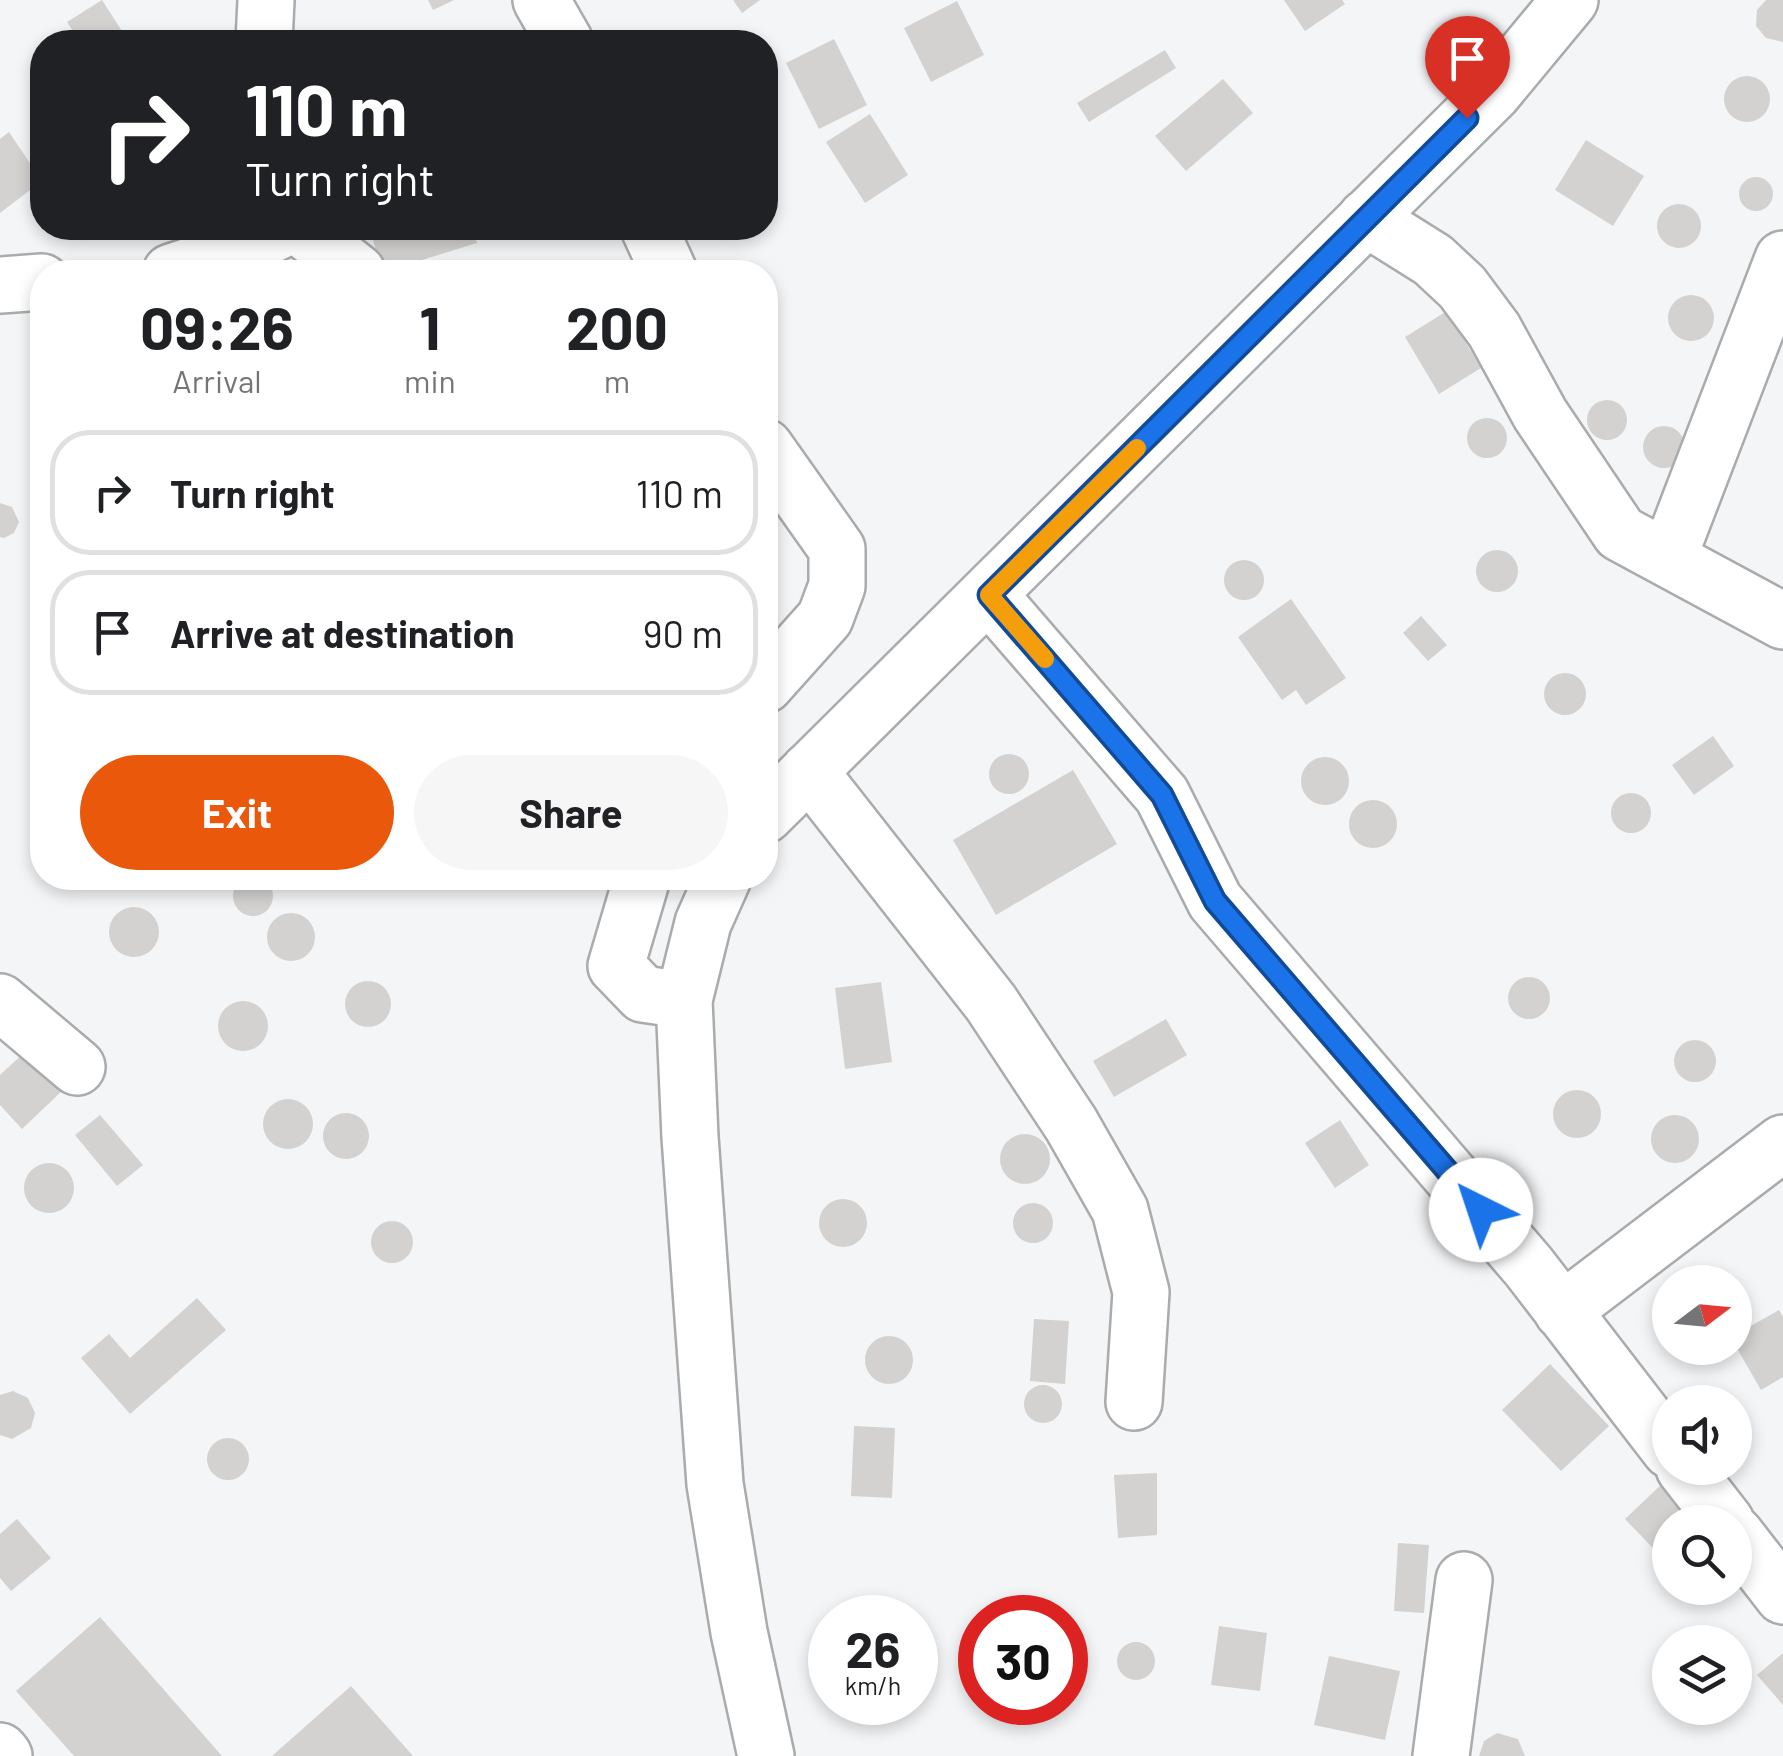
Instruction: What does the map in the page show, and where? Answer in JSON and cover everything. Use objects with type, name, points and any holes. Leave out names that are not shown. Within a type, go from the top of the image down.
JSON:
[{"type":"street","points":[[265,30],[266,0]]},
{"type":"street","points":[[541,0],[558,30]]},
{"type":"street","points":[[778,801],[1493,93],[1570,0]]},
{"type":"street","points":[[1366,218],[1434,260],[1462,288],[1494,330],[1540,414],[1620,533],[1669,556],[1783,621]]},
{"type":"street","points":[[206,260],[259,240]]},
{"type":"street","points":[[316,240],[342,260]]},
{"type":"street","points":[[1669,556],[1783,259]]},
{"type":"street","points":[[0,285],[30,283]]},
{"type":"street","points":[[778,465],[837,549],[838,586],[825,618],[778,670]]},
{"type":"street","points":[[989,595],[1162,795],[1215,901],[1562,1311],[1652,1427]]},
{"type":"street","points":[[809,771],[992,1003],[1072,1124],[1120,1210],[1141,1292],[1134,1402]]},
{"type":"street","points":[[638,890],[616,966],[643,994],[684,1000]]},
{"type":"street","points":[[717,890],[703,923],[684,1000],[715,1484],[739,1632],[766,1756]]},
{"type":"street","points":[[0,1002],[77,1067]]},
{"type":"street","points":[[1562,1311],[1783,1143]]},
{"type":"street","points":[[1697,1485],[1713,1505]]},
{"type":"street","points":[[1752,1556],[1783,1596]]},
{"type":"street","points":[[1440,1756],[1464,1580]]},
{"type":"building","points":[[102,0],[121,30],[72,30],[67,22]]},
{"type":"building","points":[[428,0],[454,0],[433,10]]},
{"type":"building","points":[[733,0],[760,0],[742,13]]},
{"type":"building","points":[[1284,0],[1342,0],[1345,4],[1305,31]]},
{"type":"building","points":[[1766,0],[1783,0],[1783,42],[1766,38],[1756,26],[1757,10]]},
{"type":"building","points":[[957,1],[984,55],[931,82],[904,28]]},
{"type":"building","points":[[834,39],[867,105],[819,129],[786,63]]},
{"type":"building","points":[[1165,50],[1176,68],[1089,122],[1077,103]]},
{"type":"building","points":[[1747,76],[1763,83],[1770,99],[1763,115],[1747,122],[1731,115],[1724,99],[1731,83]]},
{"type":"building","points":[[1223,79],[1253,113],[1186,171],[1155,136]]},
{"type":"building","points":[[870,114],[908,175],[865,203],[826,142]]},
{"type":"building","points":[[9,132],[30,163],[30,190],[0,213],[0,139]]},
{"type":"building","points":[[1586,140],[1644,176],[1613,226],[1555,190]]},
{"type":"building","points":[[1756,177],[1768,182],[1773,194],[1768,206],[1756,211],[1744,206],[1739,194],[1744,182]]},
{"type":"building","points":[[1679,204],[1695,210],[1701,226],[1695,242],[1679,248],[1663,242],[1657,226],[1663,210]]},
{"type":"building","points":[[373,240],[477,243],[422,260],[379,260]]},
{"type":"building","points":[[1691,295],[1707,302],[1714,318],[1707,334],[1691,341],[1675,334],[1668,318],[1675,302]]},
{"type":"building","points":[[1447,311],[1481,368],[1439,394],[1405,337]]},
{"type":"building","points":[[1607,400],[1621,406],[1627,420],[1621,434],[1607,440],[1593,434],[1587,420],[1593,406]]},
{"type":"building","points":[[1487,418],[1501,424],[1507,438],[1501,452],[1487,458],[1473,452],[1467,438],[1473,424]]},
{"type":"building","points":[[1664,426],[1679,432],[1685,447],[1679,462],[1664,468],[1649,462],[1643,447],[1649,432]]},
{"type":"building","points":[[0,503],[12,507],[19,522],[14,533],[4,538],[0,537]]},
{"type":"building","points":[[1497,550],[1512,556],[1518,571],[1512,586],[1497,592],[1482,586],[1476,571],[1482,556]]},
{"type":"building","points":[[1244,560],[1258,566],[1264,580],[1258,594],[1244,600],[1230,594],[1224,580],[1230,566]]},
{"type":"building","points":[[1291,599],[1346,678],[1306,705],[1296,690],[1282,700],[1238,637]]},
{"type":"building","points":[[1421,616],[1447,645],[1428,661],[1403,633]]},
{"type":"building","points":[[1565,673],[1580,679],[1586,694],[1580,709],[1565,715],[1550,709],[1544,694],[1550,679]]},
{"type":"building","points":[[1713,736],[1734,766],[1694,795],[1672,765]]},
{"type":"building","points":[[1009,754],[1023,760],[1029,774],[1023,788],[1009,794],[995,788],[989,774],[995,760]]},
{"type":"building","points":[[1325,757],[1342,764],[1349,781],[1342,798],[1325,805],[1308,798],[1301,781],[1308,764]]},
{"type":"building","points":[[1073,770],[1117,844],[996,915],[953,840]]},
{"type":"building","points":[[1631,793],[1645,799],[1651,813],[1645,827],[1631,833],[1617,827],[1611,813],[1617,799]]},
{"type":"building","points":[[1373,800],[1390,807],[1397,824],[1390,841],[1373,848],[1356,841],[1349,824],[1356,807]]},
{"type":"building","points":[[234,890],[272,890],[272,904],[261,915],[245,915],[234,904]]},
{"type":"building","points":[[134,907],[152,914],[159,932],[152,950],[134,957],[116,950],[109,932],[116,914]]},
{"type":"building","points":[[291,913],[308,920],[315,937],[308,954],[291,961],[274,954],[267,937],[274,920]]},
{"type":"building","points":[[1529,977],[1544,983],[1550,998],[1544,1013],[1529,1019],[1514,1013],[1508,998],[1514,983]]},
{"type":"building","points":[[368,981],[384,988],[391,1004],[384,1020],[368,1027],[352,1020],[345,1004],[352,988]]},
{"type":"building","points":[[881,982],[892,1062],[845,1069],[835,988]]},
{"type":"building","points":[[243,1001],[261,1008],[268,1026],[261,1044],[243,1051],[225,1044],[218,1026],[225,1008]]},
{"type":"building","points":[[1166,1019],[1187,1055],[1114,1097],[1093,1061]]},
{"type":"building","points":[[1695,1040],[1710,1046],[1716,1061],[1710,1076],[1695,1082],[1680,1076],[1674,1061],[1680,1046]]},
{"type":"building","points":[[27,1050],[63,1090],[22,1129],[0,1105],[0,1075]]},
{"type":"building","points":[[1577,1090],[1594,1097],[1601,1114],[1594,1131],[1577,1138],[1560,1131],[1553,1114],[1560,1097]]},
{"type":"building","points":[[288,1099],[306,1106],[313,1124],[306,1142],[288,1149],[270,1142],[263,1124],[270,1106]]},
{"type":"building","points":[[346,1113],[362,1120],[369,1136],[362,1152],[346,1159],[330,1152],[323,1136],[330,1120]]},
{"type":"building","points":[[100,1115],[143,1165],[117,1186],[75,1135]]},
{"type":"building","points":[[1675,1115],[1692,1122],[1699,1139],[1692,1156],[1675,1163],[1658,1156],[1651,1139],[1658,1122]]},
{"type":"building","points":[[1340,1120],[1369,1165],[1335,1188],[1305,1143]]},
{"type":"building","points":[[1015,1135],[1035,1135],[1049,1149],[1049,1169],[1035,1183],[1015,1183],[1001,1169],[1001,1149]]},
{"type":"building","points":[[49,1163],[66,1171],[74,1188],[66,1205],[49,1213],[32,1205],[24,1188],[32,1171]]},
{"type":"building","points":[[843,1199],[860,1206],[867,1223],[860,1240],[843,1247],[826,1240],[819,1223],[826,1206]]},
{"type":"building","points":[[1033,1203],[1047,1209],[1053,1223],[1047,1237],[1033,1243],[1019,1237],[1013,1223],[1019,1209]]},
{"type":"building","points":[[392,1221],[407,1227],[413,1242],[407,1257],[392,1263],[377,1257],[371,1242],[377,1227]]},
{"type":"building","points":[[197,1298],[226,1330],[130,1414],[81,1358],[109,1334],[130,1358]]},
{"type":"building","points":[[1779,1310],[1783,1317],[1783,1377],[1761,1390],[1747,1365],[1752,1365],[1752,1325]]},
{"type":"building","points":[[1034,1319],[1069,1321],[1065,1384],[1030,1381]]},
{"type":"building","points":[[889,1336],[906,1343],[913,1360],[906,1377],[889,1384],[872,1377],[865,1360],[872,1343]]},
{"type":"building","points":[[1550,1364],[1609,1426],[1561,1471],[1502,1410]]},
{"type":"building","points":[[1043,1385],[1057,1390],[1062,1404],[1057,1418],[1043,1423],[1029,1418],[1024,1404],[1029,1390]]},
{"type":"building","points":[[13,1391],[28,1398],[35,1413],[31,1428],[12,1439],[0,1435],[0,1395]]},
{"type":"building","points":[[854,1426],[895,1428],[892,1498],[851,1496]]},
{"type":"building","points":[[228,1438],[243,1444],[249,1459],[243,1474],[228,1480],[213,1474],[207,1459],[213,1444]]},
{"type":"building","points":[[1157,1473],[1157,1535],[1118,1538],[1114,1475]]},
{"type":"building","points":[[1661,1485],[1667,1485],[1685,1505],[1652,1505],[1652,1547],[1625,1519]]},
{"type":"building","points":[[17,1519],[51,1558],[11,1591],[0,1578],[0,1534]]},
{"type":"building","points":[[1398,1543],[1429,1545],[1424,1613],[1394,1611]]},
{"type":"building","points":[[100,1617],[222,1756],[74,1756],[16,1691]]},
{"type":"building","points":[[1219,1626],[1267,1633],[1260,1691],[1211,1685]]},
{"type":"building","points":[[1136,1642],[1149,1648],[1155,1661],[1149,1674],[1136,1680],[1123,1674],[1117,1661],[1123,1648]]},
{"type":"building","points":[[1783,1653],[1783,1705],[1757,1675]]},
{"type":"building","points":[[1329,1656],[1400,1671],[1385,1740],[1314,1725]]},
{"type":"building","points":[[351,1686],[413,1756],[272,1756]]},
{"type":"building","points":[[1497,1733],[1518,1739],[1525,1756],[1479,1756],[1484,1741]]},
{"type":"slow traffic","points":[[1045,659],[989,595],[1137,448]]},
{"type":"route","points":[[1467,118],[989,595],[1162,795],[1215,901],[1481,1210]]}]
